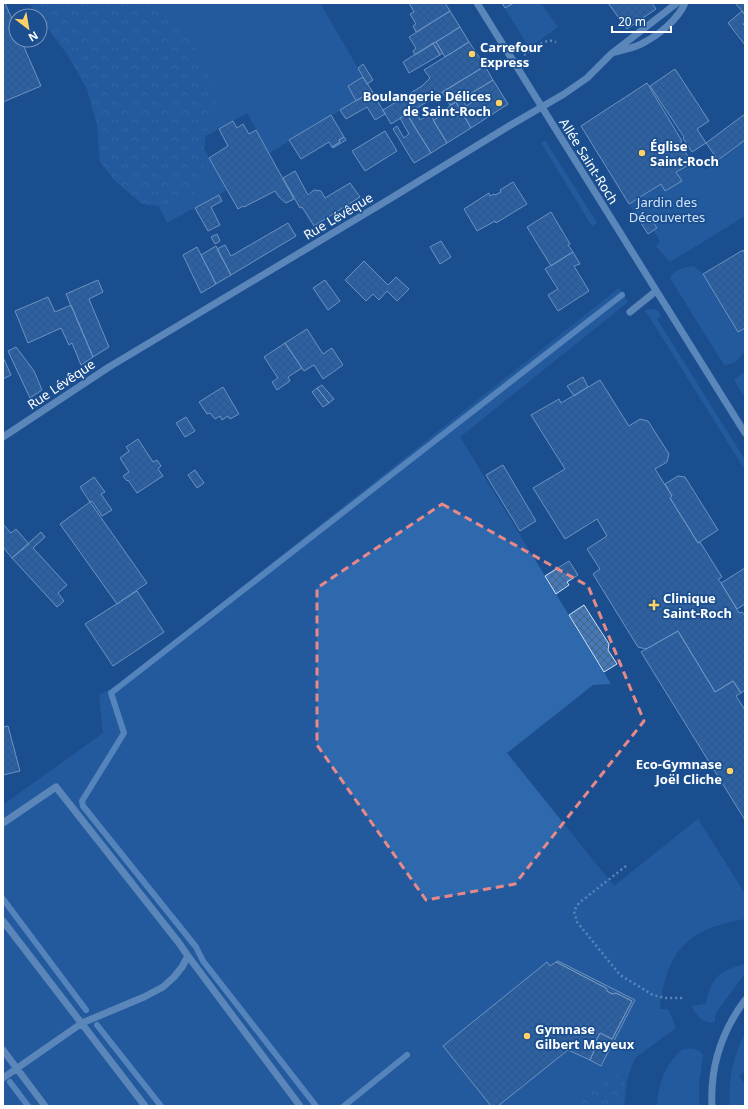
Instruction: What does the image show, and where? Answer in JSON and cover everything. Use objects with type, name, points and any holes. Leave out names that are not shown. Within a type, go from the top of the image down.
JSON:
[{"type":"street","name":"Allée Saint-Roch","points":[[477,3],[745,432]]},
{"type":"street","name":"Rue Lévêque","points":[[3,437],[115,363],[381,204],[508,126],[542,108],[582,82],[613,53],[677,3]]},
{"type":"street","points":[[613,53],[636,46],[651,38],[680,14],[685,3]]},
{"type":"street","points":[[630,312],[656,291]]},
{"type":"street","points":[[3,823],[56,787],[179,943],[300,1106]]},
{"type":"street","points":[[3,921],[145,1106]]},
{"type":"street","points":[[3,1078],[82,1023],[164,987],[182,967],[188,956]]},
{"type":"street","points":[[712,1106],[714,1070],[720,1048],[732,1020],[745,1000]]},
{"type":"street","points":[[3,1050],[45,1106]]},
{"type":"path","points":[[514,62],[544,42],[549,40],[556,42]]},
{"type":"path","points":[[626,866],[579,903],[574,911],[577,922],[620,975],[654,995],[665,998],[683,998]]},
{"type":"highlighted area","points":[[442,504],[588,586],[644,721],[515,884],[426,900],[317,745],[317,588]]},
{"type":"green space","points":[[29,3],[151,3],[187,31],[211,77],[217,110],[206,133],[203,156],[203,183],[193,195],[168,207],[142,204],[114,180],[100,162],[97,125],[87,89],[67,54],[48,29],[48,8],[32,8]]},
{"type":"green space","points":[[60,3],[320,3],[363,77],[348,86],[356,101],[269,153],[247,113],[199,140],[227,190],[167,223]]},
{"type":"green space","points":[[514,3],[541,3],[558,27],[529,48],[505,8]]},
{"type":"green space","points":[[545,140],[597,223],[592,226],[541,143]]},
{"type":"green space","name":"Jardin des Découvertes","points":[[745,140],[745,216],[670,262],[656,246],[660,241],[653,230],[657,228],[650,218],[641,223],[629,204],[661,184],[666,191],[681,181],[676,172],[697,159],[705,170]]},
{"type":"green space","points":[[693,266],[703,274],[738,332],[745,328],[745,352],[733,364],[724,365],[670,278],[680,269]]},
{"type":"green space","points":[[619,288],[628,302],[460,437],[611,684],[593,685],[507,753],[614,886],[698,819],[745,894],[745,919],[725,923],[708,929],[694,937],[683,946],[674,958],[663,989],[660,1009],[668,1009],[676,1028],[635,1058],[627,1080],[624,1106],[3,1106],[3,805],[103,733],[99,695],[119,684]]},
{"type":"green space","points":[[652,309],[658,311],[661,316],[657,319],[745,460],[745,470],[645,310]]},
{"type":"green space","points":[[745,372],[745,398],[734,380]]},
{"type":"green space","points":[[745,964],[745,973],[715,1014],[715,1022],[707,1022],[700,1018],[692,1006],[706,1004],[711,987],[718,976],[729,969]]},
{"type":"green space","points":[[745,1033],[745,1071],[739,1076],[745,1084],[745,1104],[742,1106],[730,1106],[732,1068],[737,1050]]},
{"type":"green space","points":[[683,1049],[694,1049],[703,1055],[699,1084],[699,1106],[657,1106],[659,1090],[664,1074],[672,1060]]},
{"type":"green space","points":[[618,1074],[624,1085],[622,1106],[576,1106],[596,1088]]},
{"type":"building","points":[[3,3],[5,3],[8,10],[8,48],[24,48],[41,86],[3,102]]},
{"type":"building","points":[[409,3],[445,3],[450,11],[416,32],[413,26],[416,24],[410,14],[414,12]]},
{"type":"building","points":[[502,3],[514,3],[505,8]]},
{"type":"building","points":[[608,3],[652,3],[656,9],[627,29]]},
{"type":"building","points":[[735,3],[745,3],[745,15],[742,11]]},
{"type":"building","points":[[450,11],[460,27],[415,55],[413,51],[416,48],[409,37]]},
{"type":"building","points":[[742,11],[745,15],[745,23],[743,24],[745,26],[745,45],[728,23]]},
{"type":"building","points":[[460,27],[469,42],[445,57],[436,42]]},
{"type":"building","points":[[436,42],[443,53],[440,55],[433,43]]},
{"type":"building","points":[[469,42],[485,66],[391,124],[383,110],[422,86],[430,78],[424,70]]},
{"type":"building","points":[[433,43],[440,55],[409,73],[403,62]]},
{"type":"building","points":[[363,64],[373,80],[367,84],[358,68]]},
{"type":"building","points":[[485,66],[493,80],[470,94],[469,92],[450,105],[442,92]]},
{"type":"building","points":[[675,69],[709,121],[697,129],[706,143],[692,152],[683,138],[684,137],[650,86]]},
{"type":"building","points":[[363,77],[372,91],[356,101],[348,86]]},
{"type":"building","points":[[493,80],[508,104],[471,128],[455,101],[469,92],[470,94]],"holes":[[[472,97],[474,101],[466,106],[464,102]]]},
{"type":"building","name":"Église Saint-Roch","points":[[647,83],[682,141],[680,143],[692,163],[676,172],[682,181],[665,191],[661,184],[629,204],[581,126]]},
{"type":"building","points":[[372,91],[385,114],[375,120],[367,107],[346,119],[340,110]]},
{"type":"building","points":[[456,102],[471,128],[447,143],[433,120],[441,116],[439,113]]},
{"type":"building","points":[[417,113],[420,120],[430,114],[447,143],[431,153],[409,118]]},
{"type":"building","points":[[407,114],[431,153],[414,163],[393,129],[397,126],[404,138],[409,134],[400,118]]},
{"type":"building","points":[[745,114],[745,140],[718,160],[706,143]]},
{"type":"building","points":[[331,115],[344,137],[339,140],[340,142],[332,147],[329,142],[301,159],[289,140]]},
{"type":"building","points":[[233,121],[237,128],[243,124],[249,134],[256,130],[294,199],[286,203],[275,191],[238,209],[209,158],[228,146],[219,129]]},
{"type":"building","points":[[385,131],[397,151],[365,171],[352,151]]},
{"type":"building","points":[[344,137],[346,140],[333,148],[332,147],[340,142],[339,140]]},
{"type":"building","points":[[295,171],[308,195],[314,190],[321,191],[325,198],[350,183],[360,197],[314,226],[302,207],[300,208],[283,178]]},
{"type":"building","points":[[513,182],[527,204],[496,223],[495,221],[477,231],[464,209],[489,193],[490,196],[501,192],[500,190]]},
{"type":"building","points":[[219,195],[222,201],[211,207],[220,225],[208,231],[195,208]]},
{"type":"building","points":[[551,212],[570,244],[568,245],[573,252],[551,266],[527,227]]},
{"type":"building","points":[[650,217],[657,228],[648,234],[641,223]]},
{"type":"building","points":[[288,223],[296,236],[231,275],[217,249],[225,245],[231,256]]},
{"type":"building","points":[[217,234],[220,241],[215,244],[211,237]]},
{"type":"building","points":[[441,241],[451,257],[440,264],[430,247]]},
{"type":"building","points":[[216,246],[231,275],[216,284],[201,255]]},
{"type":"building","points":[[197,247],[216,284],[201,293],[183,255]]},
{"type":"building","points":[[743,250],[745,254],[745,328],[738,332],[703,274]]},
{"type":"building","points":[[573,252],[580,264],[574,266],[589,291],[558,311],[548,295],[558,289],[545,269]]},
{"type":"building","points":[[364,261],[388,285],[396,277],[409,289],[397,301],[387,291],[379,300],[373,294],[366,301],[345,280]]},
{"type":"building","points":[[98,280],[103,292],[89,299],[109,347],[93,357],[66,294]]},
{"type":"building","points":[[325,280],[340,301],[328,310],[313,288]]},
{"type":"building","points":[[48,297],[55,312],[71,305],[93,357],[81,365],[72,343],[69,345],[61,328],[28,343],[15,311]]},
{"type":"building","points":[[307,329],[323,354],[332,348],[343,365],[323,379],[314,365],[304,371],[285,343]]},
{"type":"building","points":[[285,343],[302,368],[288,377],[290,381],[277,390],[272,382],[278,378],[264,357]]},
{"type":"building","points":[[16,347],[34,371],[42,390],[30,398],[8,351]]},
{"type":"building","points":[[3,357],[11,375],[3,379]]},
{"type":"building","points":[[583,377],[588,387],[574,396],[567,386]]},
{"type":"building","points":[[600,380],[629,426],[640,419],[648,421],[669,454],[667,462],[655,469],[672,496],[670,498],[698,543],[700,542],[722,577],[718,579],[739,613],[742,612],[745,616],[745,690],[741,693],[733,681],[715,692],[678,631],[646,649],[638,647],[593,574],[600,569],[587,549],[607,536],[597,519],[565,539],[533,488],[565,469],[531,415],[559,399],[561,403]]},
{"type":"building","points":[[322,385],[334,399],[329,403],[317,388]]},
{"type":"building","points":[[223,387],[239,414],[230,419],[228,416],[222,420],[220,416],[215,419],[210,413],[207,414],[199,402]]},
{"type":"building","points":[[317,388],[329,403],[323,407],[312,392]]},
{"type":"building","points":[[186,417],[195,431],[185,437],[176,423]]},
{"type":"building","points":[[138,439],[153,462],[157,460],[161,466],[158,469],[163,476],[137,493],[128,480],[127,481],[123,476],[129,472],[120,458],[129,451],[126,447]]},
{"type":"building","points":[[503,465],[536,521],[520,531],[486,475]]},
{"type":"building","points":[[195,470],[204,483],[197,488],[188,475]]},
{"type":"building","points":[[678,476],[685,477],[718,530],[698,543],[670,498],[672,496],[665,484]]},
{"type":"building","points":[[94,477],[105,492],[101,494],[112,510],[102,516],[80,487]]},
{"type":"building","points":[[90,502],[147,583],[117,604],[60,524]]},
{"type":"building","points":[[3,524],[11,533],[16,529],[29,544],[12,558],[3,547]]},
{"type":"building","points":[[41,532],[45,537],[33,548],[67,585],[58,593],[64,601],[57,607],[12,558]]},
{"type":"building","points":[[569,561],[578,575],[567,582],[569,585],[556,594],[545,576]]},
{"type":"building","points":[[745,568],[745,604],[737,609],[721,583]]},
{"type":"building","points":[[137,591],[164,632],[113,666],[85,624]]},
{"type":"building","points":[[584,605],[609,644],[608,650],[617,664],[604,672],[569,615]]},
{"type":"building","name":"Eco-Gymnase Joël Cliche","points":[[678,631],[715,692],[733,681],[741,693],[736,696],[745,710],[745,820],[641,652]]},
{"type":"building","points":[[8,726],[20,771],[3,775],[3,727]]},
{"type":"building","points":[[558,961],[635,1000],[601,1066],[590,1060],[597,1044],[595,1043],[600,1033],[612,1039],[632,1001],[616,993],[612,994],[607,991],[606,988],[556,962]]},
{"type":"building","name":"Gymnase Gilbert Mayeux","points":[[547,962],[550,966],[556,962],[606,988],[607,991],[612,994],[616,993],[632,1001],[612,1039],[600,1033],[595,1043],[597,1044],[590,1060],[568,1050],[498,1106],[491,1106],[443,1046]]},
{"type":"waterway","points":[[316,1106],[203,961],[196,947],[83,806],[82,801],[124,733],[111,693],[622,295]]},
{"type":"waterway","points":[[3,899],[86,1010]]},
{"type":"waterway","points":[[97,1025],[161,1106]]},
{"type":"waterway","points":[[344,1106],[407,1055]]},
{"type":"waterway","points":[[10,1082],[28,1106]]},
{"type":"place","name":"Carrefour Express","points":[[472,54]]},
{"type":"place","name":"Boulangerie Délices de Saint-Roch","points":[[499,103]]},
{"type":"place","name":"Église Saint-Roch","points":[[642,153]]},
{"type":"place","name":"Clinique Saint-Roch","points":[[654,605]]},
{"type":"place","name":"Eco-Gymnase Joël Cliche","points":[[730,771]]},
{"type":"place","name":"Gymnase Gilbert Mayeux","points":[[527,1036]]}]
